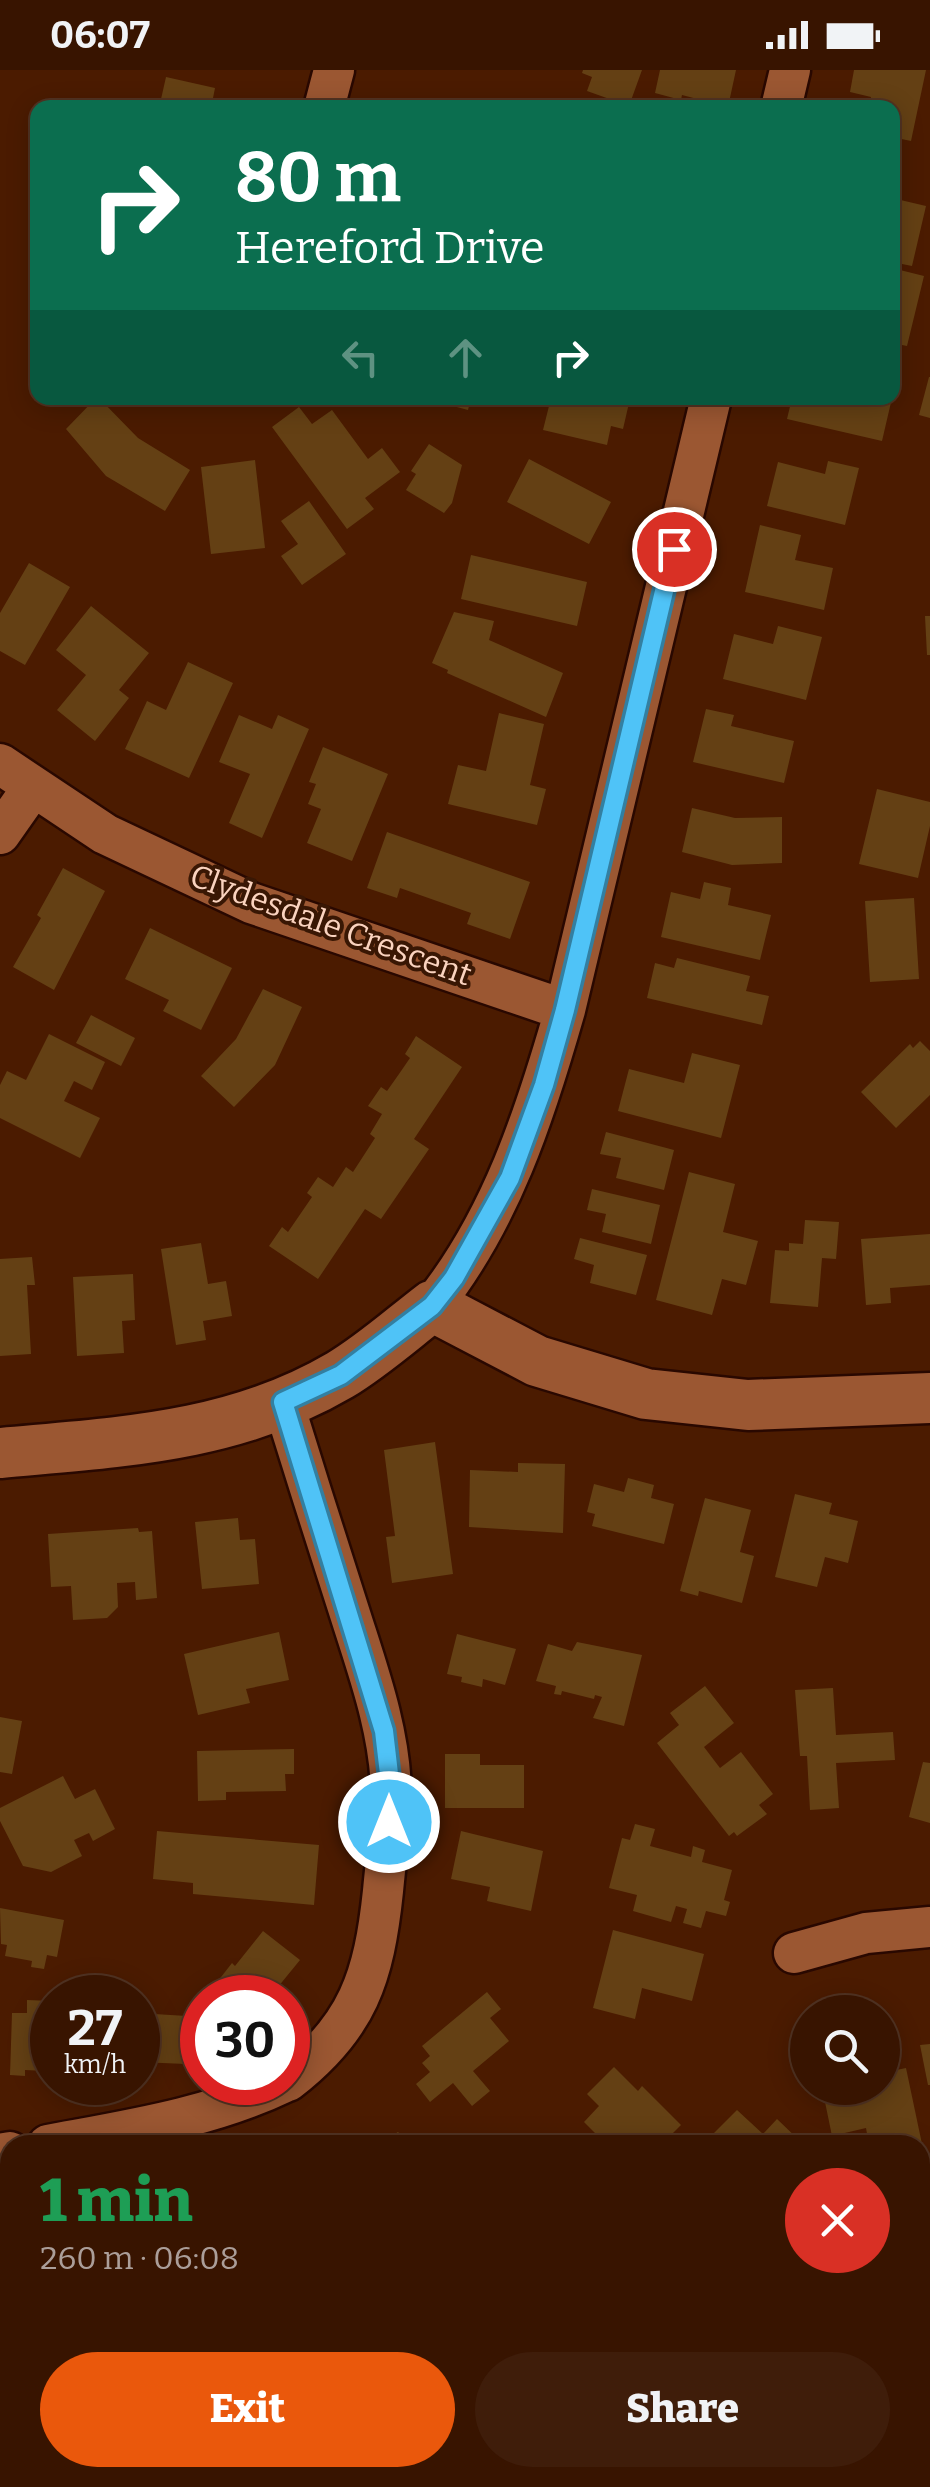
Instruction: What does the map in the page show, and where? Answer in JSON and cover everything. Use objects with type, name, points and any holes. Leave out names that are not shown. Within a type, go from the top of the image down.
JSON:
[{"type":"street","points":[[326,100],[334,70]]},
{"type":"street","points":[[783,100],[790,70]]},
{"type":"street","points":[[0,1453],[169,1437],[234,1422],[341,1375],[432,1306],[454,1278],[510,1178],[544,1085],[709,405]]},
{"type":"street","name":"Clydesdale Crescent","points":[[0,764],[105,834],[251,903],[565,1010]]},
{"type":"street","points":[[0,834],[33,787]]},
{"type":"street","points":[[432,1306],[537,1361],[646,1394],[748,1405],[930,1398]]},
{"type":"street","points":[[283,1402],[365,1662],[384,1731],[391,1791],[378,1940],[366,1982],[350,2018],[310,2064]]},
{"type":"street","points":[[794,1953],[866,1933],[930,1927]]},
{"type":"street","points":[[98,2135],[233,2105]]},
{"type":"building","points":[[642,70],[631,100],[612,100],[587,91],[592,77],[582,73]]},
{"type":"building","points":[[660,70],[736,70],[730,100],[682,95],[681,100],[655,93]]},
{"type":"building","points":[[854,70],[926,70],[911,141],[900,139],[900,100],[870,100],[850,92]]},
{"type":"building","points":[[166,77],[215,88],[213,100],[161,100]]},
{"type":"building","points":[[900,200],[926,206],[912,266],[900,264]]},
{"type":"building","points":[[900,270],[924,276],[907,346],[900,345]]},
{"type":"building","points":[[930,377],[930,418],[919,415]]},
{"type":"building","points":[[89,405],[106,405],[138,438],[190,470],[165,511],[106,476],[66,429]]},
{"type":"building","points":[[549,405],[629,405],[623,429],[611,426],[607,445],[543,430]]},
{"type":"building","points":[[790,405],[890,405],[882,441],[787,419]]},
{"type":"building","points":[[299,407],[312,424],[332,410],[368,459],[382,448],[400,472],[365,498],[374,509],[347,529],[272,427]]},
{"type":"building","points":[[429,444],[462,465],[452,503],[444,513],[406,490],[416,474],[411,471]]},
{"type":"building","points":[[529,459],[611,502],[589,544],[507,502]]},
{"type":"building","points":[[255,460],[265,548],[211,554],[201,467]]},
{"type":"building","points":[[828,461],[859,468],[845,525],[767,506],[778,462],[825,474]]},
{"type":"building","points":[[309,501],[346,554],[302,585],[281,556],[298,544],[281,521]]},
{"type":"building","points":[[760,525],[801,535],[795,560],[833,568],[824,610],[745,592]]},
{"type":"building","points":[[471,555],[587,582],[577,626],[461,599]]},
{"type":"building","points":[[29,563],[70,587],[25,665],[0,651],[0,613]]},
{"type":"building","points":[[91,606],[149,653],[119,690],[129,698],[95,741],[57,710],[86,675],[56,650]]},
{"type":"building","points":[[454,612],[494,621],[489,640],[563,673],[546,717],[432,663]]},
{"type":"building","points":[[925,616],[930,616],[930,655],[927,655]]},
{"type":"building","points":[[778,626],[822,637],[806,700],[723,679],[734,634],[773,644]]},
{"type":"building","points":[[188,662],[233,683],[189,778],[125,749],[147,701],[166,710]]},
{"type":"building","points":[[706,709],[734,715],[731,726],[794,741],[784,783],[693,762]]},
{"type":"building","points":[[499,713],[544,724],[530,785],[546,789],[537,825],[448,804],[458,765],[486,771]]},
{"type":"building","points":[[239,715],[272,729],[278,715],[309,729],[262,838],[229,823],[250,774],[219,762]]},
{"type":"building","points":[[323,747],[388,774],[352,861],[307,843],[321,809],[308,804],[316,784],[309,782]]},
{"type":"building","points":[[877,789],[930,802],[930,826],[918,878],[859,864]]},
{"type":"building","points":[[692,808],[735,818],[782,817],[782,863],[732,865],[682,852]]},
{"type":"building","points":[[387,832],[530,882],[510,939],[467,924],[471,913],[400,888],[397,898],[367,888]]},
{"type":"building","points":[[63,868],[105,891],[54,990],[13,967]]},
{"type":"building","points":[[704,882],[731,888],[728,905],[771,915],[760,960],[661,937],[671,892],[700,899]]},
{"type":"building","points":[[914,898],[919,979],[870,982],[865,901]]},
{"type":"building","points":[[150,928],[232,968],[201,1030],[163,1011],[169,1000],[125,979]]},
{"type":"building","points":[[677,958],[750,976],[746,991],[769,996],[762,1025],[647,998],[655,963],[674,968]]},
{"type":"building","points":[[263,989],[302,1007],[275,1065],[234,1107],[201,1076],[236,1039]]},
{"type":"building","points":[[91,1015],[135,1038],[121,1066],[76,1043]]},
{"type":"building","points":[[49,1034],[105,1062],[92,1090],[74,1081],[64,1101],[100,1118],[80,1158],[0,1118],[0,1085],[7,1071],[26,1080]]},
{"type":"building","points":[[416,1036],[462,1067],[414,1139],[429,1149],[381,1219],[365,1209],[318,1279],[269,1246],[282,1227],[288,1232],[312,1197],[307,1193],[318,1177],[333,1187],[346,1167],[353,1172],[375,1138],[370,1134],[382,1114],[368,1106],[381,1087],[387,1091],[410,1058],[405,1054]]},
{"type":"building","points":[[920,1041],[930,1051],[930,1095],[896,1128],[861,1092],[910,1044],[913,1048]]},
{"type":"building","points":[[692,1053],[740,1065],[721,1138],[618,1111],[629,1069],[684,1083]]},
{"type":"building","points":[[606,1132],[674,1150],[664,1190],[616,1178],[621,1158],[600,1154]]},
{"type":"building","points":[[689,1172],[735,1184],[723,1232],[758,1241],[746,1285],[722,1279],[712,1315],[656,1300]]},
{"type":"building","points":[[592,1189],[660,1205],[651,1244],[602,1232],[606,1214],[587,1210]]},
{"type":"building","points":[[805,1220],[839,1222],[836,1259],[822,1258],[818,1307],[770,1303],[775,1250],[789,1251],[789,1243],[803,1244]]},
{"type":"building","points":[[930,1234],[930,1285],[890,1288],[891,1303],[866,1305],[861,1239]]},
{"type":"building","points":[[580,1238],[647,1255],[636,1295],[590,1283],[594,1265],[574,1259]]},
{"type":"building","points":[[201,1243],[208,1284],[226,1281],[232,1316],[203,1321],[206,1340],[176,1345],[161,1249]]},
{"type":"building","points":[[32,1257],[35,1285],[27,1285],[31,1354],[0,1356],[0,1259]]},
{"type":"building","points":[[133,1274],[135,1320],[122,1321],[124,1353],[77,1356],[73,1277]]},
{"type":"building","points":[[435,1442],[453,1574],[392,1583],[386,1537],[395,1536],[384,1450]]},
{"type":"building","points":[[518,1463],[565,1464],[563,1533],[469,1527],[470,1470],[518,1472]]},
{"type":"building","points":[[628,1478],[654,1485],[651,1498],[674,1504],[664,1544],[592,1526],[595,1514],[587,1512],[594,1484],[624,1492]]},
{"type":"building","points":[[795,1494],[832,1503],[829,1514],[858,1521],[848,1563],[825,1557],[817,1587],[775,1577]]},
{"type":"building","points":[[705,1498],[751,1510],[740,1552],[754,1556],[742,1603],[699,1591],[698,1596],[680,1591]]},
{"type":"building","points":[[238,1518],[240,1540],[255,1539],[259,1584],[202,1589],[195,1522]]},
{"type":"building","points":[[138,1528],[139,1532],[152,1531],[157,1598],[136,1600],[135,1582],[117,1583],[118,1607],[107,1618],[73,1620],[71,1586],[51,1587],[48,1534]]},
{"type":"building","points":[[279,1632],[289,1680],[246,1689],[250,1703],[198,1715],[184,1654]]},
{"type":"building","points":[[457,1634],[516,1649],[505,1685],[483,1679],[482,1687],[447,1674]]},
{"type":"building","points":[[577,1642],[642,1655],[624,1726],[593,1718],[602,1697],[595,1695],[594,1699],[562,1691],[561,1695],[554,1694],[556,1686],[536,1681],[548,1644],[572,1651]]},
{"type":"building","points":[[705,1686],[734,1723],[704,1747],[720,1768],[741,1752],[773,1794],[759,1805],[767,1814],[737,1836],[734,1832],[729,1836],[657,1743],[679,1725],[670,1713]]},
{"type":"building","points":[[833,1688],[836,1735],[893,1732],[895,1760],[836,1763],[839,1808],[810,1810],[807,1756],[800,1756],[795,1690]]},
{"type":"building","points":[[0,1717],[22,1721],[12,1774],[0,1772]]},
{"type":"building","points":[[294,1749],[294,1774],[285,1774],[286,1791],[226,1792],[226,1800],[198,1801],[197,1751]]},
{"type":"building","points":[[445,1754],[480,1754],[480,1765],[524,1765],[524,1808],[445,1808]]},
{"type":"building","points":[[923,1762],[930,1763],[930,1823],[909,1817]]},
{"type":"building","points":[[63,1776],[75,1799],[95,1789],[115,1829],[93,1841],[89,1833],[74,1840],[82,1856],[51,1872],[23,1866],[0,1821],[0,1808]]},
{"type":"building","points":[[635,1824],[655,1829],[650,1846],[691,1857],[693,1846],[705,1850],[702,1862],[732,1870],[724,1900],[730,1902],[726,1916],[706,1911],[701,1928],[683,1923],[687,1909],[676,1906],[671,1922],[633,1911],[637,1895],[609,1888],[622,1838],[630,1840]]},
{"type":"building","points":[[157,1831],[319,1845],[314,1905],[193,1894],[193,1883],[153,1879]]},
{"type":"building","points":[[461,1831],[543,1851],[531,1911],[487,1901],[490,1887],[451,1879]]},
{"type":"building","points":[[0,1908],[64,1920],[57,1957],[47,1955],[44,1969],[31,1967],[32,1961],[5,1956],[7,1945],[1,1944]]},
{"type":"building","points":[[613,1930],[704,1954],[692,2001],[642,1988],[635,2019],[593,2008]]},
{"type":"building","points":[[263,1931],[300,1960],[288,1975],[223,1975],[232,1963],[235,1966]]},
{"type":"building","points":[[487,1992],[501,2009],[490,2018],[509,2041],[473,2071],[490,2091],[472,2106],[453,2083],[430,2102],[416,2084],[430,2072],[422,2063],[430,2056],[422,2046]]},
{"type":"building","points":[[30,2000],[30,2070],[25,2070],[25,2076],[10,2075],[12,2013],[27,2013]]},
{"type":"building","points":[[160,2014],[180,2016],[180,2064],[160,2063]]},
{"type":"building","points":[[930,2044],[930,2085],[928,2085],[920,2045]]},
{"type":"building","points":[[614,2067],[638,2091],[642,2086],[681,2125],[671,2135],[593,2135],[584,2122],[599,2106],[587,2094]]},
{"type":"building","points":[[906,2068],[920,2135],[867,2135],[866,2128],[832,2135],[826,2105],[900,2105],[900,2069]]},
{"type":"building","points":[[737,2110],[763,2134],[777,2119],[794,2135],[712,2135]]},
{"type":"route","points":[[389,1822],[391,1791],[384,1731],[283,1402],[341,1375],[432,1306],[454,1278],[510,1178],[544,1085],[565,1010],[674,549]]}]
